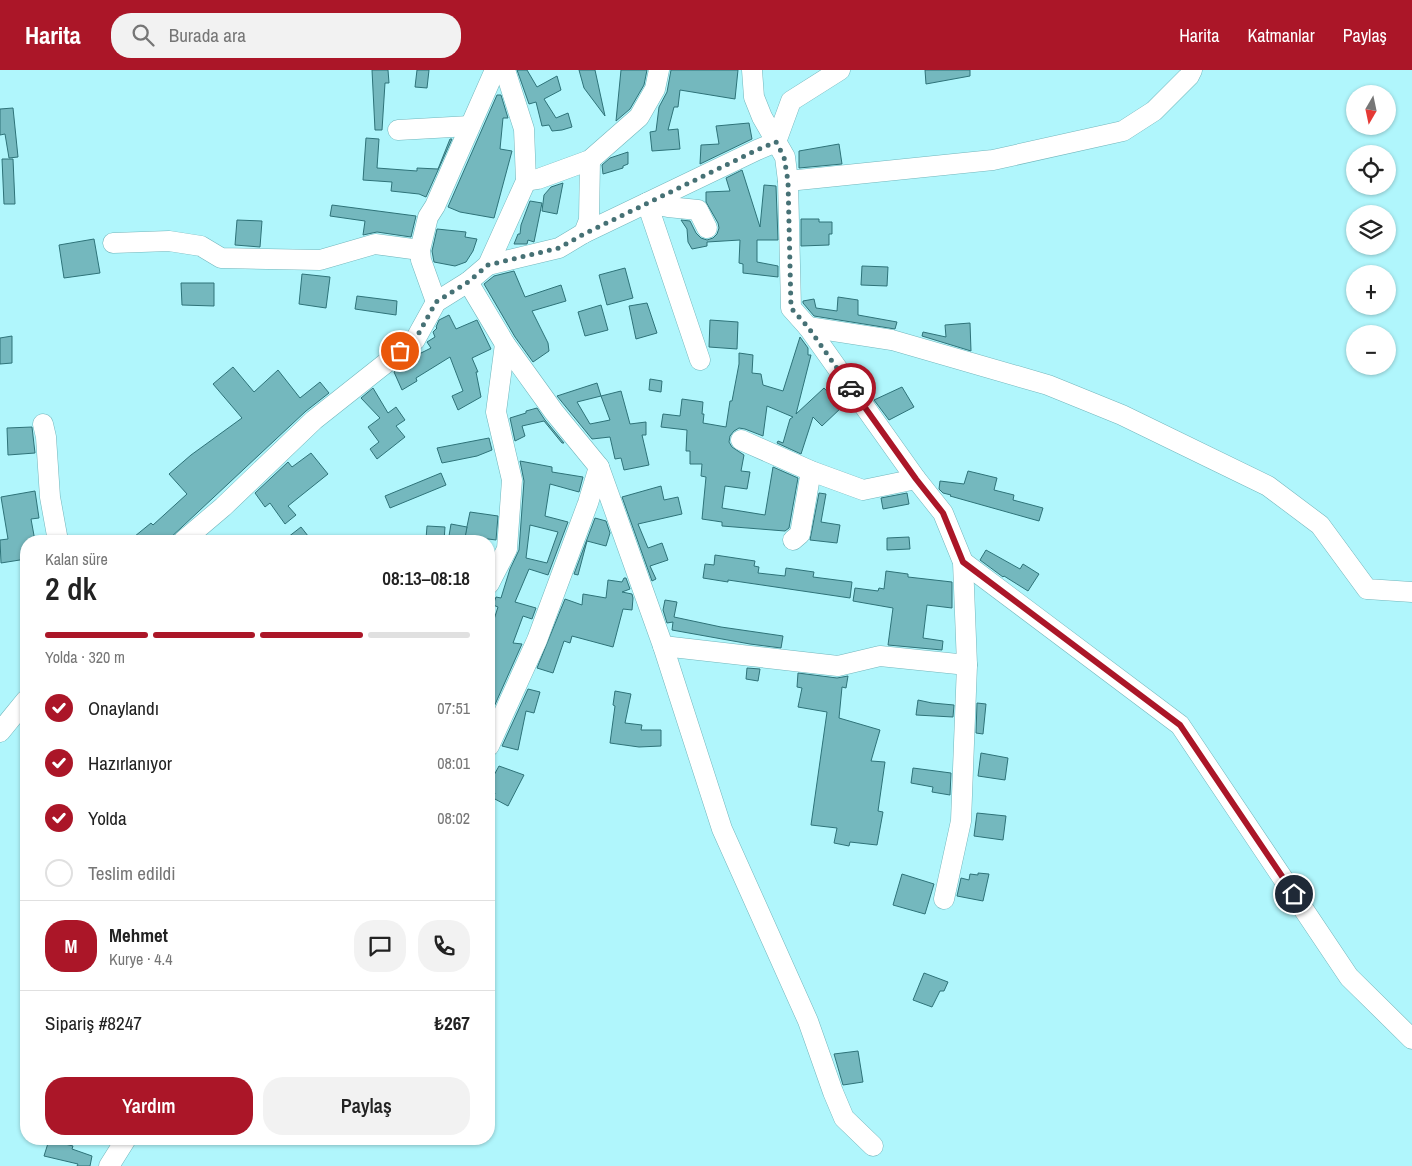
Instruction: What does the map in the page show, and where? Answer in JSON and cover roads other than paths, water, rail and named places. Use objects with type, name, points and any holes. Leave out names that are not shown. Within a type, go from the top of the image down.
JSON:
[{"type":"street","points":[[436,302],[421,260],[420,250],[428,217],[435,206],[495,70]]},
{"type":"street","points":[[190,535],[223,507],[314,420],[415,340],[436,302],[468,282],[488,265],[526,181],[524,129],[505,70]]},
{"type":"street","points":[[526,181],[538,179],[590,160],[639,117],[655,89],[659,70]]},
{"type":"street","points":[[752,70],[754,97],[762,117],[784,157],[788,181],[791,308],[808,327],[916,479],[943,513],[963,562],[967,665],[961,822],[944,898]]},
{"type":"street","points":[[488,265],[559,248],[647,203],[776,142],[792,101],[840,70]]},
{"type":"street","points":[[788,181],[993,160],[1123,130],[1154,111],[1189,76],[1192,70]]},
{"type":"street","points":[[398,130],[470,126]]},
{"type":"street","points":[[584,234],[588,220],[590,160]]},
{"type":"street","points":[[647,203],[698,210],[707,228]]},
{"type":"street","points":[[647,203],[700,360]]},
{"type":"street","points":[[112,243],[169,242],[201,246],[221,258],[320,260],[375,244],[420,250]]},
{"type":"street","points":[[468,282],[505,344],[554,412],[598,467],[663,646],[722,828],[808,1021],[844,1118],[873,1146]]},
{"type":"street","points":[[808,327],[892,340],[1048,385],[1122,415],[1268,486],[1320,525],[1367,589],[1412,592]]},
{"type":"street","points":[[495,572],[507,549],[512,480],[496,412],[505,344]]},
{"type":"street","points":[[43,424],[46,437],[50,497],[57,535]]},
{"type":"street","points":[[741,440],[811,471],[863,490],[916,479]]},
{"type":"street","points":[[495,733],[537,640],[588,503],[598,467]]},
{"type":"street","points":[[793,540],[800,534],[811,471]]},
{"type":"street","points":[[963,562],[1180,725],[1349,978],[1412,1039]]},
{"type":"street","points":[[663,646],[838,666],[880,656],[967,665]]},
{"type":"street","points":[[0,732],[20,707]]},
{"type":"street","points":[[109,1166],[122,1145]]}]
